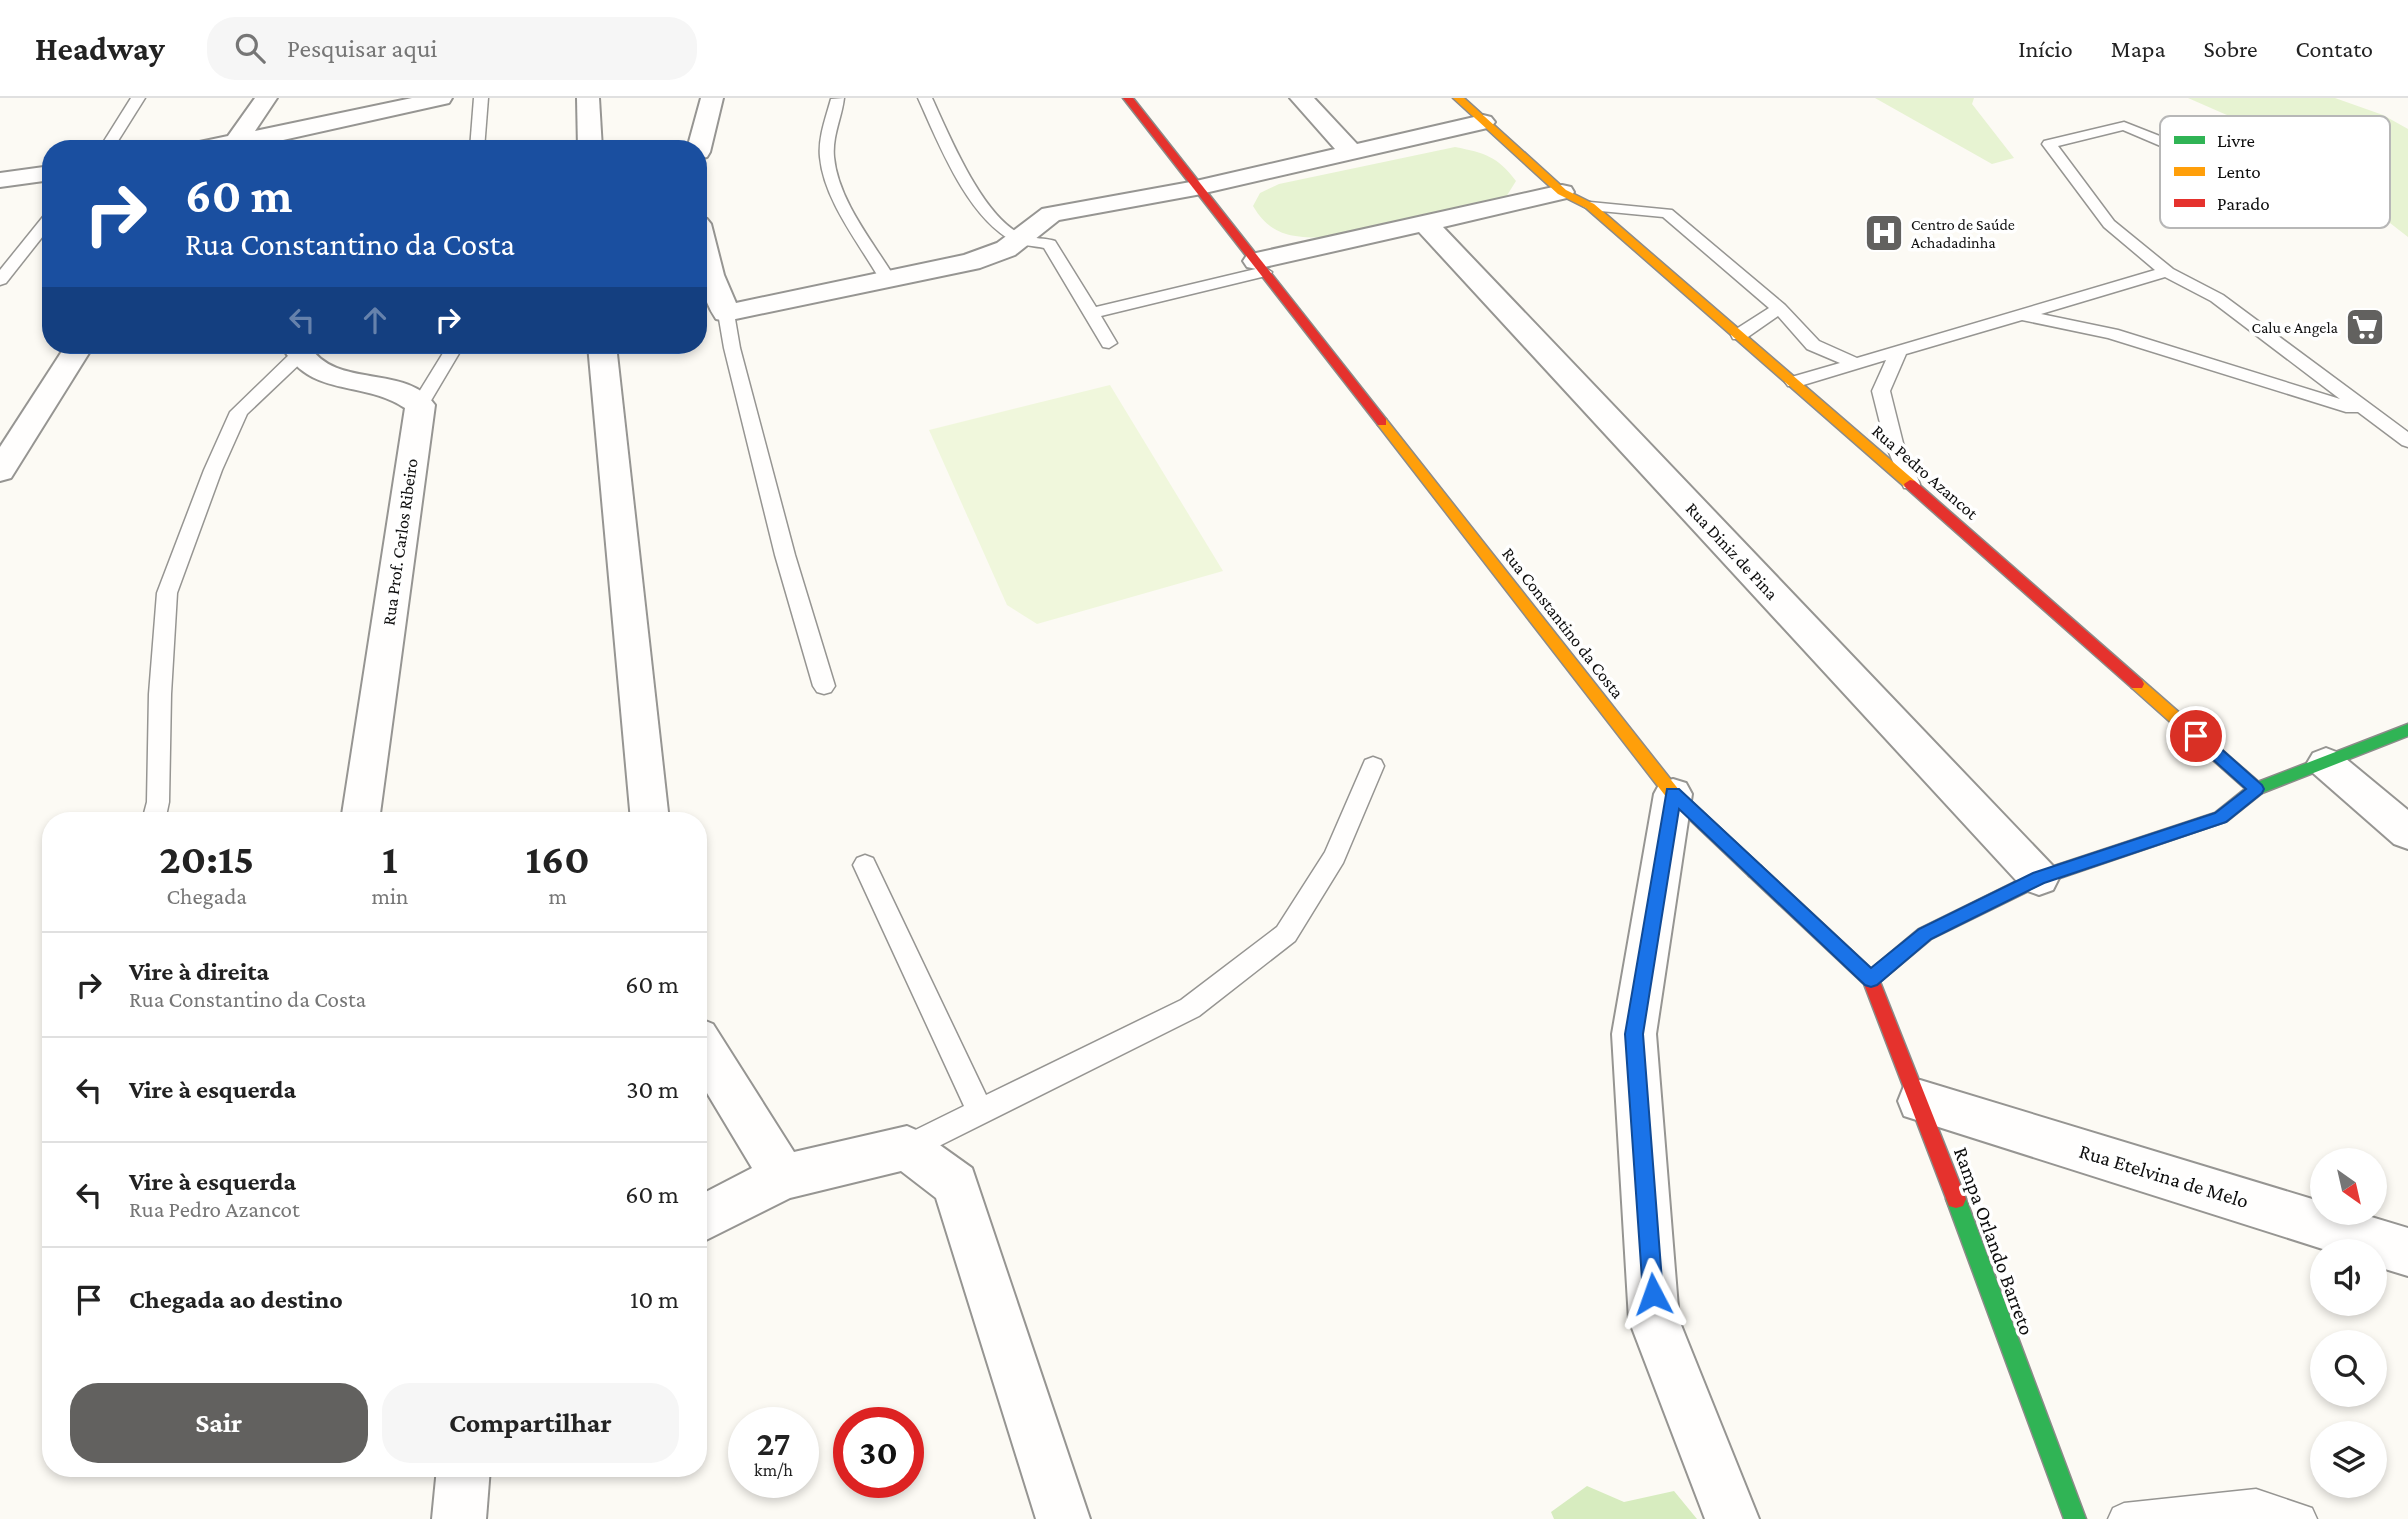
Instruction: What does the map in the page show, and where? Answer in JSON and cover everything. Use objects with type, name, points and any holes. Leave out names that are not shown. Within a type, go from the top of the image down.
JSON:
[{"type":"street","points":[[237,140],[266,98]]},
{"type":"street","points":[[260,140],[441,98]]},
{"type":"street","points":[[588,98],[590,140]]},
{"type":"street","points":[[701,140],[712,98]]},
{"type":"street","name":"Rua Constantino da Costa","points":[[1128,98],[1673,794],[1871,979]]},
{"type":"street","points":[[1301,98],[1351,152]]},
{"type":"street","name":"Rua Pedro Azancot","points":[[1458,98],[1562,192],[1590,206],[1794,382],[2256,789]]},
{"type":"street","points":[[707,259],[726,313],[971,262],[1006,250],[1051,214],[1196,188],[1483,121]]},
{"type":"street","points":[[0,180],[42,174]]},
{"type":"street","points":[[1260,267],[1562,192]]},
{"type":"street","name":"Rua Diniz de Pina","points":[[1426,224],[2039,877]]},
{"type":"street","points":[[0,471],[74,354]]},
{"type":"street","points":[[301,354],[312,367],[400,393],[420,405]]},
{"type":"street","points":[[603,354],[649,812]]},
{"type":"street","name":"Rua Prof. Carlos Ribeiro","points":[[361,812],[420,405]]},
{"type":"street","points":[[1871,979],[1925,934],[2039,877],[2221,817],[2256,789],[2408,730]]},
{"type":"street","points":[[2326,762],[2408,833]]},
{"type":"street","points":[[1673,794],[1634,1034],[1654,1320],[1732,1519]]},
{"type":"street","name":"Rampa Orlando Barreto","points":[[1871,979],[1920,1101],[2075,1519]]},
{"type":"street","points":[[707,1053],[783,1177]]},
{"type":"street","name":"Rua Etelvina de Melo","points":[[1920,1101],[2408,1252]]},
{"type":"street","points":[[707,1217],[783,1177],[907,1148],[955,1184],[1063,1519]]},
{"type":"street","points":[[459,1519],[463,1477]]},
{"type":"lane","points":[[113,140],[138,98]]},
{"type":"lane","points":[[478,140],[481,98]]},
{"type":"lane","points":[[840,98],[828,137],[827,157],[833,182],[887,278]]},
{"type":"lane","points":[[925,98],[948,149],[988,216],[1019,239],[1049,244],[1108,343]]},
{"type":"lane","points":[[2160,141],[2124,126],[2049,144],[2109,224],[2167,272],[2217,298],[2408,441]]},
{"type":"lane","points":[[1590,206],[1667,213],[1779,308],[1813,345],[1856,364]]},
{"type":"lane","points":[[0,280],[42,227]]},
{"type":"lane","points":[[1091,313],[1260,267]]},
{"type":"lane","points":[[1794,382],[2167,272]]},
{"type":"lane","points":[[1739,335],[1779,308]]},
{"type":"lane","points":[[726,313],[732,348],[785,555],[824,686]]},
{"type":"lane","points":[[2021,315],[2112,334],[2247,373],[2368,413]]},
{"type":"lane","points":[[1899,351],[1881,391],[1894,443],[1911,484]]},
{"type":"lane","points":[[155,812],[158,802],[166,593],[213,470],[239,412],[293,354]]},
{"type":"lane","points":[[420,405],[451,354]]},
{"type":"lane","points":[[907,1148],[1190,1008],[1286,934],[1335,856],[1373,766]]},
{"type":"lane","points":[[865,865],[980,1111]]},
{"type":"lane","points":[[2124,1519],[2256,1505],[2301,1519]]},
{"type":"green space","points":[[1875,98],[1974,98],[1972,104],[2014,158],[1992,164]]},
{"type":"green space","points":[[2188,98],[2335,98],[2385,116],[2229,116]]},
{"type":"green space","points":[[2390,119],[2408,129],[2408,237],[2390,223]]},
{"type":"green space","points":[[1455,147],[1482,154],[1503,166],[1516,181],[1506,197],[1328,238],[1285,234],[1260,217],[1253,206],[1260,193],[1279,184]]},
{"type":"green space","points":[[1110,385],[1223,571],[1037,624],[1007,605],[929,430]]},
{"type":"green space","points":[[1587,1486],[1624,1502],[1674,1491],[1697,1519],[1554,1519],[1551,1512]]},
{"type":"traffic: fast","points":[[1871,979],[1925,934],[2039,878],[2221,817],[2256,789],[2408,730]]},
{"type":"traffic: fast","points":[[1956,1199],[2075,1519]]},
{"type":"traffic: slow","points":[[1458,98],[1562,192],[1590,206],[1910,484]]},
{"type":"traffic: slow","points":[[1382,422],[1673,794],[1755,871]]},
{"type":"traffic: slow","points":[[2137,684],[2256,789]]},
{"type":"traffic: jam","points":[[1128,98],[1382,422]]},
{"type":"traffic: jam","points":[[1910,484],[2137,684]]},
{"type":"traffic: jam","points":[[1755,871],[1871,979],[1956,1199]]},
{"type":"place","name":"Centro de Saúde Achadadinha","points":[[1884,233]]},
{"type":"place","name":"Calu e Angela","points":[[2365,327]]},
{"type":"route","points":[[1653,1294],[1634,1034],[1673,794],[1871,979],[1925,934],[2039,877],[2221,817],[2256,789],[2196,736]]}]
